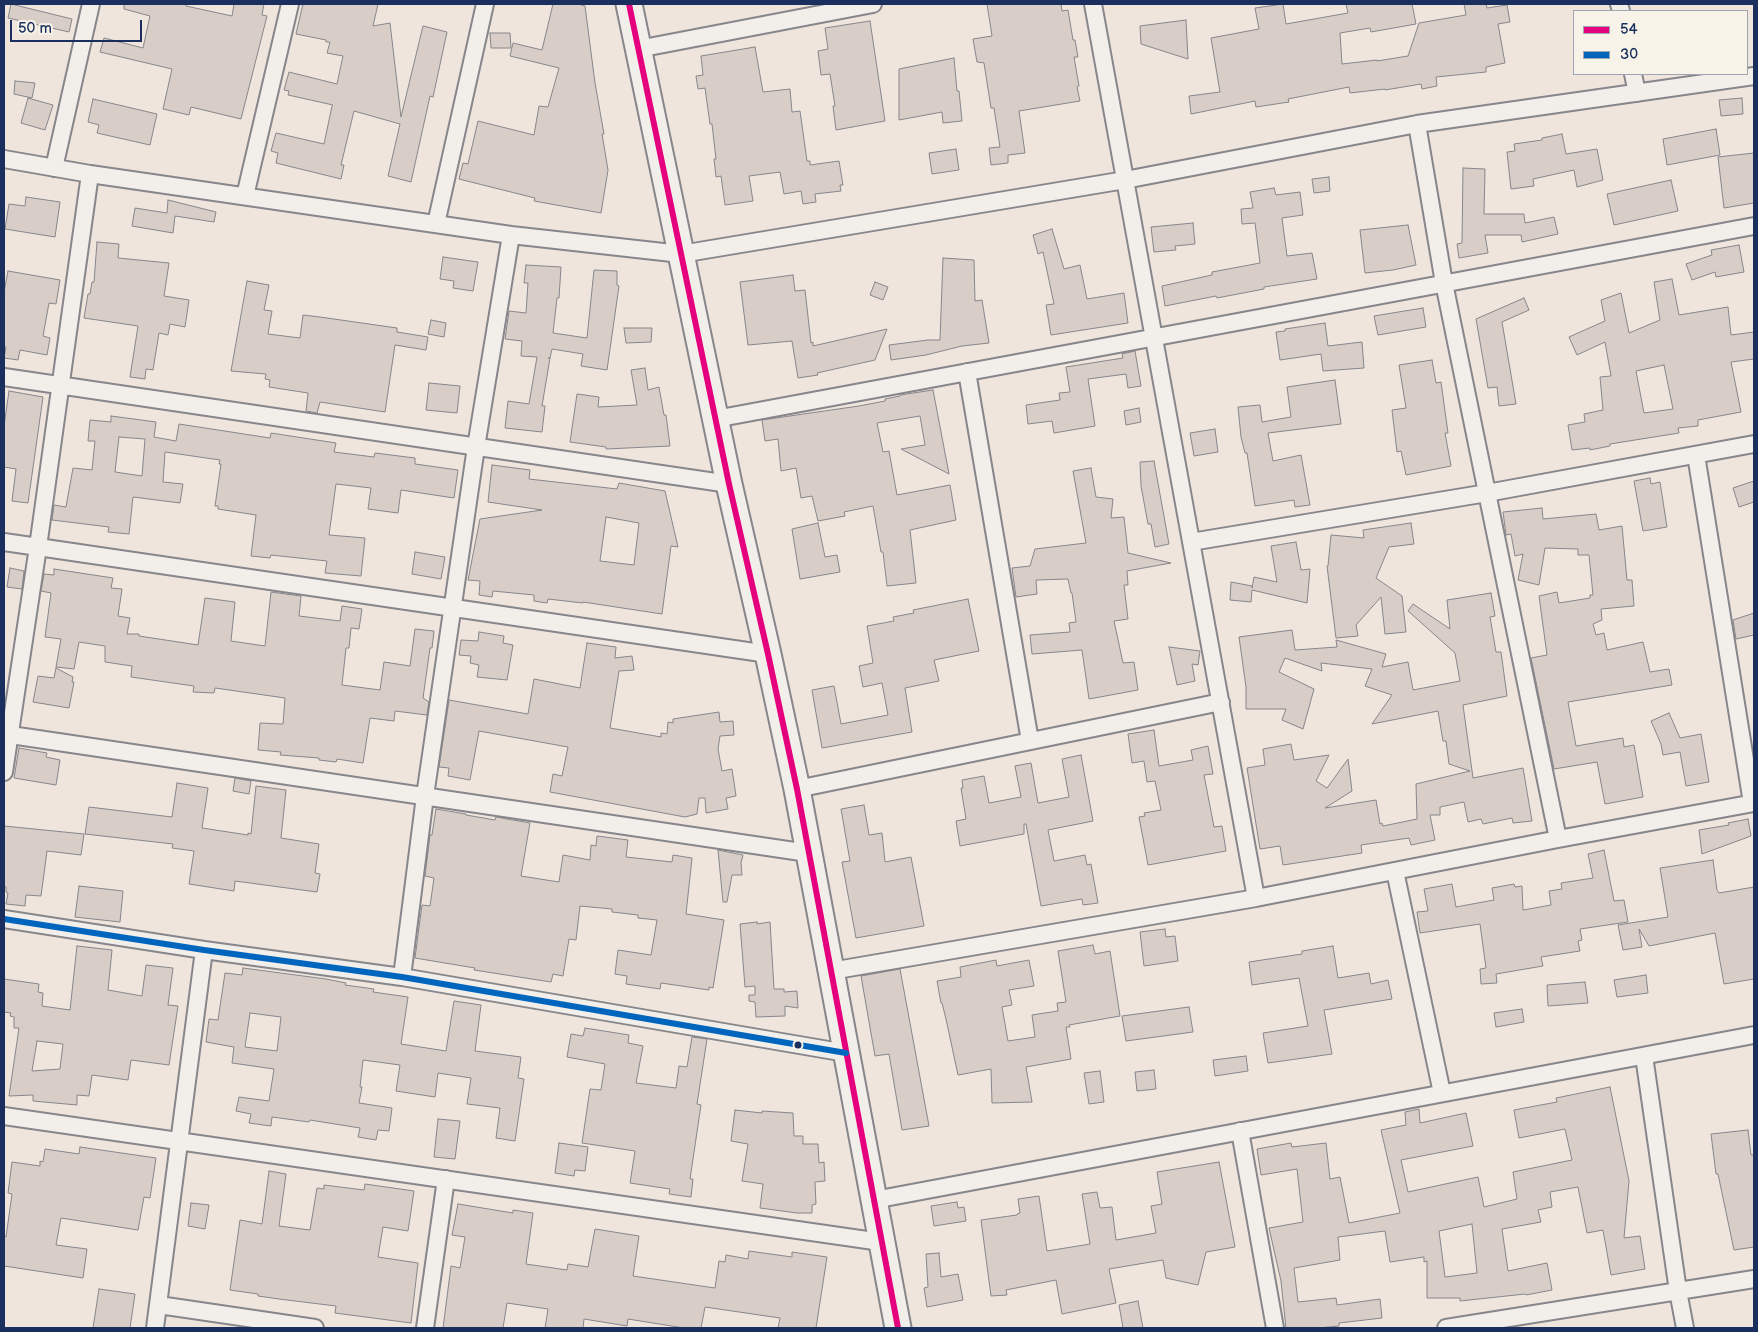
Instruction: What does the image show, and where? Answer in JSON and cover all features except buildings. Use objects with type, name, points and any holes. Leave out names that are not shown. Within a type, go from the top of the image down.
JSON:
[{"type":"main road","points":[[629,4],[728,484],[768,654],[796,789],[898,1328]]},
{"type":"street","points":[[54,168],[91,4]]},
{"type":"street","points":[[245,196],[290,4]]},
{"type":"street","points":[[436,224],[485,4]]},
{"type":"street","points":[[638,49],[873,4]]},
{"type":"street","points":[[1093,4],[1256,898]]},
{"type":"street","points":[[1633,75],[1637,93]]},
{"type":"street","points":[[4,159],[90,174],[511,235],[681,254],[1125,180],[1417,124],[1754,76]]},
{"type":"street","points":[[1417,124],[1444,283],[1558,839]]},
{"type":"street","points":[[4,772],[6,734],[38,547],[90,174]]},
{"type":"street","points":[[715,419],[1754,226]]},
{"type":"street","points":[[402,977],[425,796],[476,447],[511,235]]},
{"type":"street","points":[[967,372],[1030,741]]},
{"type":"street","points":[[4,377],[728,484]]},
{"type":"street","points":[[1191,542],[1488,493],[1754,444]]},
{"type":"street","points":[[830,971],[1256,898],[1753,803],[1696,454]]},
{"type":"street","points":[[4,542],[768,654]]},
{"type":"street","points":[[796,789],[1221,702]]},
{"type":"street","points":[[6,734],[808,853]]},
{"type":"street","points":[[1395,871],[1442,1093]]},
{"type":"street","points":[[4,919],[204,950],[402,977],[846,1053]]},
{"type":"street","points":[[155,1328],[204,950]]},
{"type":"street","points":[[874,1200],[1754,1035]]},
{"type":"street","points":[[1644,1056],[1685,1328]]},
{"type":"street","points":[[4,1116],[882,1242]]},
{"type":"street","points":[[1240,1131],[1275,1328]]},
{"type":"street","points":[[425,1328],[446,1179]]},
{"type":"street","points":[[1446,1328],[1477,1326],[1754,1278]]},
{"type":"street","points":[[159,1305],[315,1328]]},
{"type":"transit line","name":"54","points":[[629,4],[729,484],[797,789],[898,1328]]},
{"type":"transit line","name":"30","points":[[4,919],[204,950],[402,977],[846,1053]]}]
